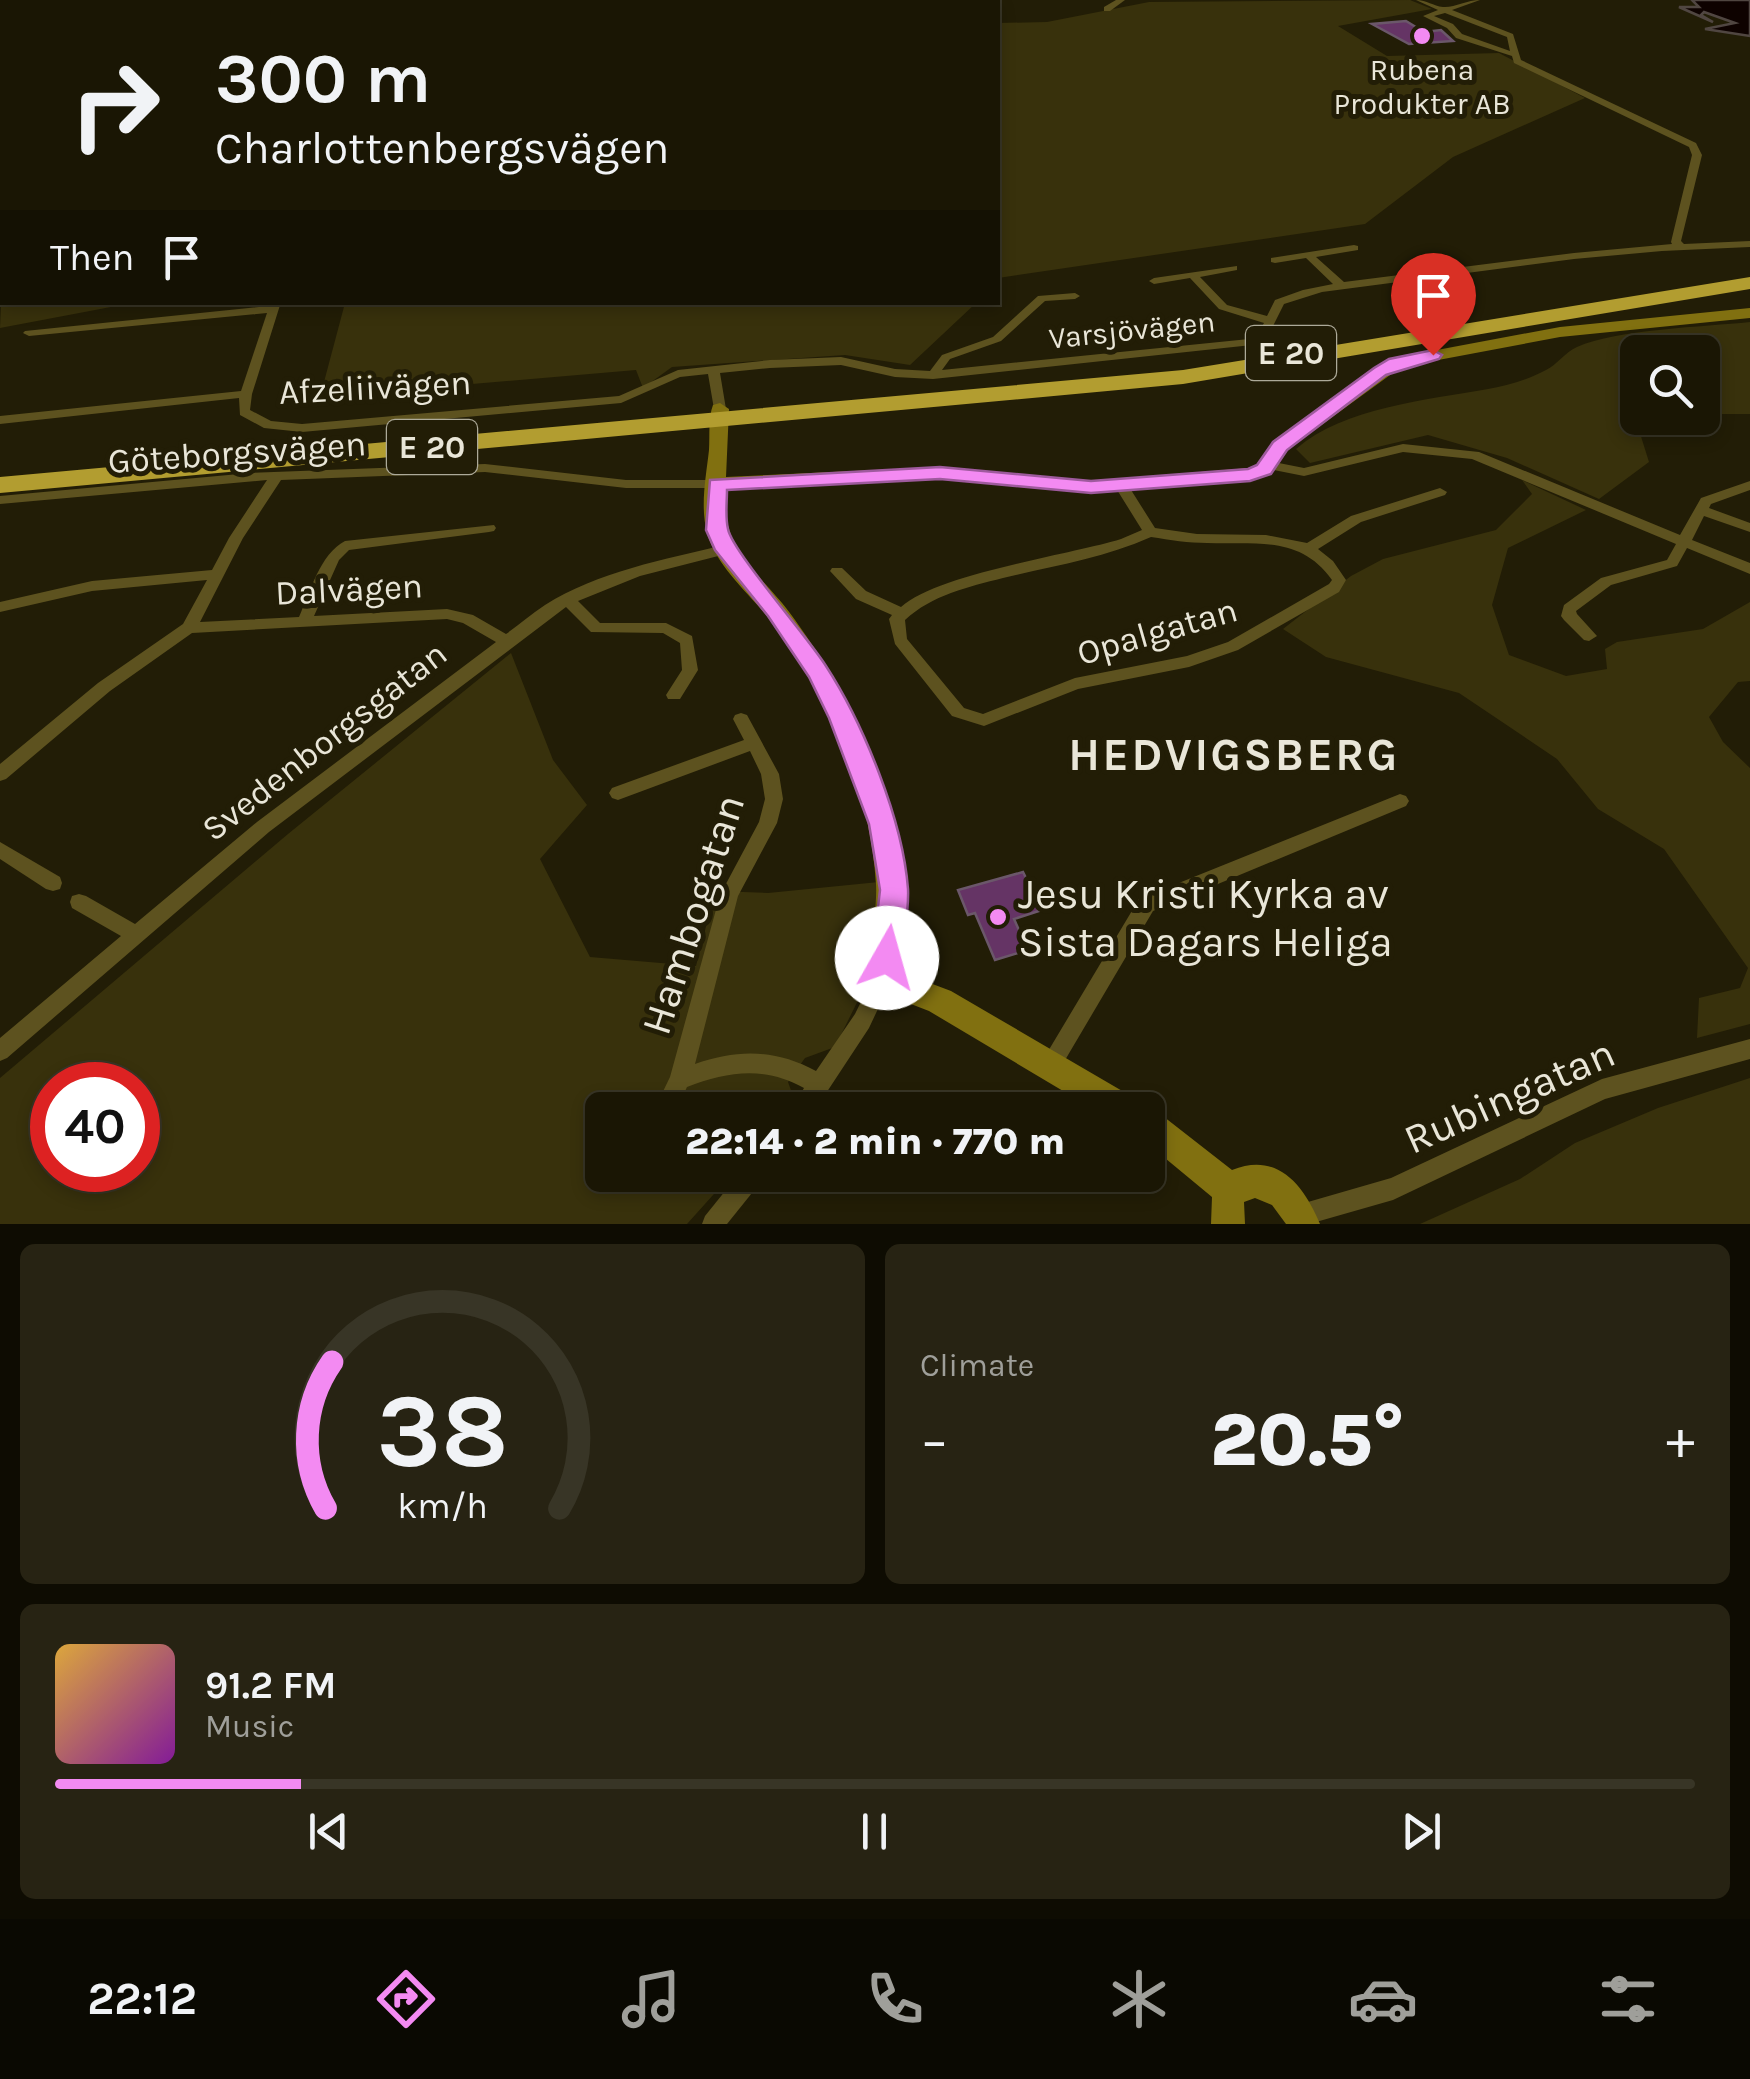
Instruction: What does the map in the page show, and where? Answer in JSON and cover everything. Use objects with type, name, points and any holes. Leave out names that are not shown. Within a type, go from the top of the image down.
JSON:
[{"type":"highway","name":"E 20","points":[[0,472],[1258,368],[1750,274]]},
{"type":"highway","name":"E 20","points":[[1508,321],[1750,283]]},
{"type":"highway","name":"E 20","points":[[0,485],[720,415]]},
{"type":"street","points":[[1107,8],[1121,0]]},
{"type":"street","points":[[1420,0],[1510,36],[1515,40],[1512,54]]},
{"type":"street","points":[[1476,0],[1426,16],[1450,26],[1459,36],[1512,54],[1528,68],[1696,148],[1680,245]]},
{"type":"street","name":"Varsjövägen","points":[[713,370],[826,360],[895,374],[932,375],[1246,344],[1260,338],[1284,299],[1343,287],[1680,245],[1750,244]]},
{"type":"street","points":[[1275,260],[1354,248]]},
{"type":"street","points":[[1310,256],[1343,287]]},
{"type":"street","points":[[1154,281],[1233,268]]},
{"type":"street","points":[[1193,275],[1223,307],[1270,321]]},
{"type":"street","points":[[932,375],[946,357],[997,340],[1042,298],[1075,296]]},
{"type":"street","points":[[30,333],[275,306],[246,394]]},
{"type":"street","points":[[1269,466],[1280,446],[1396,363],[1543,335],[1750,313]]},
{"type":"street","points":[[713,370],[720,415],[717,530],[726,550],[776,610],[818,673],[842,718],[882,824],[894,890],[892,938],[882,979],[862,1021],[816,1092]]},
{"type":"street","name":"Afzeliivägen","points":[[0,420],[246,394],[244,412],[268,425],[302,428],[621,399],[678,374],[713,370]]},
{"type":"street","points":[[717,484],[940,473],[1066,487],[1121,485],[1250,474],[1269,466],[1304,472],[1388,450],[1460,453],[1503,465],[1750,569]]},
{"type":"street","name":"Göteborgsvägen","points":[[0,500],[276,476],[485,468],[626,484],[717,484]]},
{"type":"street","points":[[0,774],[104,687],[189,628],[276,476]]},
{"type":"street","points":[[1121,485],[1150,532]]},
{"type":"street","points":[[1589,636],[1568,616],[1569,609],[1606,580],[1672,563],[1711,496],[1750,485]]},
{"type":"street","points":[[1308,549],[1356,519],[1440,492]]},
{"type":"street","points":[[1700,510],[1750,528]]},
{"type":"street","points":[[304,622],[333,558],[345,546],[488,528]]},
{"type":"street","name":"Opalgatan","points":[[1150,532],[1214,540],[1276,537],[1308,549],[1332,567],[1339,580],[1334,588],[1260,633],[1188,661],[1075,684],[984,720],[958,712],[900,640],[896,629],[901,613],[913,604],[1000,573],[1131,544],[1150,532]]},
{"type":"street","name":"Svedenborgsgatan","points":[[0,1051],[341,765],[566,599],[644,570],[726,550]]},
{"type":"street","points":[[838,571],[861,594],[901,613]]},
{"type":"street","points":[[0,606],[92,586],[218,574]]},
{"type":"street","points":[[566,599],[596,628],[666,628],[686,640],[690,670],[674,694]]},
{"type":"street","name":"Dalvägen","points":[[189,628],[448,614],[460,615],[506,642]]},
{"type":"street","name":"Hambogatan","points":[[674,1092],[729,895],[768,823],[774,799],[770,774],[741,719]]},
{"type":"street","points":[[618,792],[754,743]]},
{"type":"street","points":[[1051,1065],[1146,905],[1394,804]]},
{"type":"street","points":[[0,850],[53,883]]},
{"type":"street","points":[[79,902],[135,934]]},
{"type":"street","points":[[882,979],[940,1001],[1095,1092]]},
{"type":"street","name":"Rubingatan","points":[[1302,1219],[1394,1188],[1602,1089],[1750,1049]]},
{"type":"street","points":[[680,1080],[724,1065],[767,1062],[786,1066],[820,1086]]},
{"type":"street","points":[[1165,1141],[1230,1208],[1246,1181],[1265,1181],[1284,1190],[1302,1219]]},
{"type":"street","points":[[713,1224],[738,1192]]},
{"type":"shaded area","points":[[1410,0],[1432,9],[1338,26],[1387,56],[1499,53],[1585,98],[1453,157],[1365,224],[1000,278],[1000,23],[1047,22],[1149,2]]},
{"type":"shaded area","points":[[1692,0],[1750,0],[1750,36],[1705,29],[1735,23],[1704,12],[1701,15],[1713,22],[1679,7],[1699,7]]},
{"type":"shaded area","points":[[1,305],[121,305],[0,328]]},
{"type":"shaded area","points":[[344,305],[974,305],[910,365],[845,355],[672,367],[643,388],[636,370],[320,397]]},
{"type":"shaded area","points":[[1750,322],[1750,414],[1720,414],[1720,335],[1623,335]]},
{"type":"shaded area","points":[[1620,336],[1620,435],[1641,435],[1649,462],[1599,499],[1507,458],[1428,435],[1310,463],[1296,449],[1338,423],[1362,414],[1525,379],[1550,368],[1573,349]]},
{"type":"shaded area","points":[[1522,480],[1586,510],[1508,548],[1492,605],[1509,655],[1566,676],[1607,669],[1605,649],[1617,642],[1703,629],[1750,602],[1750,681],[1738,682],[1709,717],[1723,742],[1750,768],[1750,1024],[1697,1038],[1699,998],[1740,988],[1748,968],[1664,849],[1598,809],[1557,759],[1459,693],[1326,657],[1283,629],[1351,576],[1383,559],[1496,530],[1532,494]]},
{"type":"shaded area","points":[[511,653],[553,760],[587,805],[540,859],[590,957],[696,966],[715,891],[768,893],[879,882],[875,966],[835,1047],[805,1058],[788,1082],[792,1092],[585,1092],[585,1192],[716,1192],[687,1224],[0,1224],[0,1078],[288,834]]},
{"type":"shaded area","points":[[1750,1078],[1750,1224],[1420,1224],[1520,1179],[1575,1143],[1658,1108]]},
{"type":"building","name":"Rubena Produkter AB","points":[[1406,21],[1424,32],[1441,30],[1453,41],[1409,44],[1372,24]]},
{"type":"building","name":"Jesu Kristi Kyrka av Sista Dagars Heliga","points":[[1023,872],[1042,910],[1014,919],[1028,950],[995,960],[975,913],[968,915],[958,890]]},
{"type":"place","name":"Rubena Produkter AB","points":[[1422,36]]},
{"type":"place","name":"Jesu Kristi Kyrka av Sista Dagars Heliga","points":[[998,917]]},
{"type":"district","name":"HEDVIGSBERG","points":[[1234,754]]},
{"type":"route","points":[[887,958],[894,890],[882,824],[842,718],[818,673],[776,610],[726,550],[717,530],[717,484],[940,473],[1091,487],[1250,474],[1264,470],[1280,446],[1380,372],[1396,363],[1433,355]]}]
